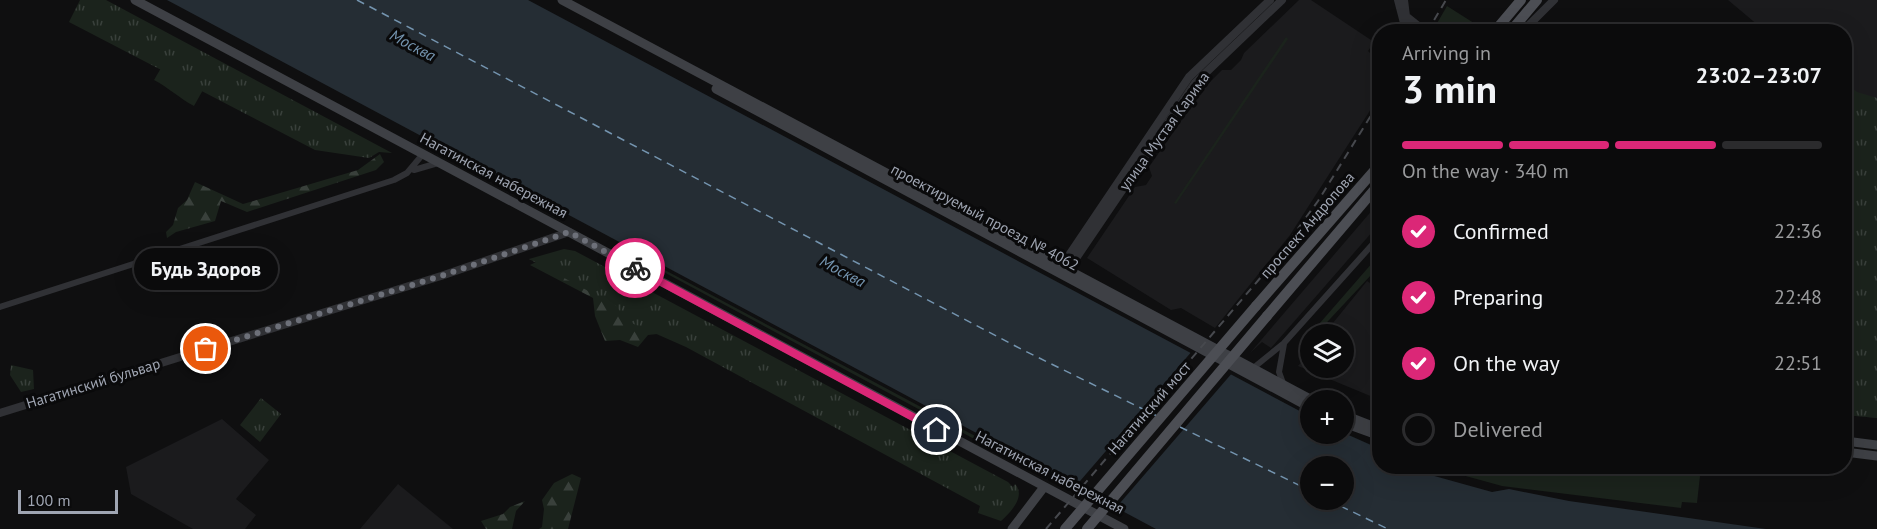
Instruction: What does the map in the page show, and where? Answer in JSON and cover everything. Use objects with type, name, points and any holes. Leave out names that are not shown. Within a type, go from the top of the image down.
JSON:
[{"type":"main road","name":"Нагатинская набережная","points":[[135,0],[1044,488],[1125,529]]},
{"type":"main road","name":"проектируемый проезд № 4062","points":[[562,0],[649,46],[735,102],[1300,394]]},
{"type":"main road","points":[[1501,24],[1521,0]]},
{"type":"main road","points":[[1517,24],[1537,0]]},
{"type":"main road","name":"проспект Андропова","points":[[1256,306],[1372,173]]},
{"type":"main road","name":"проспект Андропова","points":[[1267,316],[1372,192]]},
{"type":"main road","name":"проектируемый проезд № 4062","points":[[1062,272],[1300,402]]},
{"type":"main road","name":"Нагатинский мост","points":[[1065,529],[1256,306]]},
{"type":"main road","name":"Нагатинский мост","points":[[1087,529],[1267,316]]},
{"type":"main road","points":[[1354,419],[1372,426]]},
{"type":"main road","points":[[1354,427],[1372,433]]},
{"type":"main road","points":[[1852,442],[1877,444]]},
{"type":"main road","points":[[1852,453],[1877,456]]},
{"type":"main road","points":[[1012,529],[1044,488]]},
{"type":"main road","points":[[1101,516],[1110,529]]},
{"type":"street","name":"улица Мустая Карима","points":[[1062,272],[1189,77],[1270,0]]},
{"type":"street","name":"улица Мустая Карима","points":[[1062,272],[1195,82],[1282,0]]},
{"type":"street","points":[[1398,0],[1405,24]]},
{"type":"street","points":[[1404,0],[1406,16],[1416,24]]},
{"type":"street","points":[[1530,24],[1554,0]]},
{"type":"street","points":[[408,173],[423,154]]},
{"type":"street","points":[[0,307],[319,206],[440,163]]},
{"type":"street","points":[[544,240],[556,224]]},
{"type":"street","name":"Нагатинский бульвар","points":[[0,413],[441,276],[569,232]]},
{"type":"street","points":[[1252,369],[1284,343],[1372,245]]},
{"type":"street","points":[[1284,343],[1279,372],[1285,387]]},
{"type":"shaded area","points":[[1299,0],[1311,0],[1372,41],[1368,51],[1372,55],[1372,107],[1290,235],[1215,328],[1181,308],[1171,310],[1087,258],[1135,187],[1146,185],[1152,176],[1149,167],[1204,88],[1222,70],[1231,70],[1241,60],[1244,53]]},
{"type":"shaded area","points":[[1728,0],[1877,0],[1877,418],[1852,416],[1852,24],[1757,24]]},
{"type":"shaded area","points":[[1372,210],[1372,232],[1271,348],[1262,342],[1250,353]]},
{"type":"shaded area","points":[[1367,281],[1372,284],[1372,397],[1327,378],[1354,378],[1354,324],[1332,324]]},
{"type":"shaded area","points":[[222,419],[269,460],[236,499],[256,515],[245,529],[193,529],[131,494],[126,467]]},
{"type":"shaded area","points":[[398,484],[453,529],[360,529]]},
{"type":"green space","points":[[80,0],[106,0],[392,153],[379,152],[369,158],[315,150],[69,22]]},
{"type":"green space","points":[[1447,6],[1475,24],[1437,24]]},
{"type":"green space","points":[[1286,37],[1288,39],[1176,204],[1174,203]]},
{"type":"green space","points":[[161,68],[203,90],[194,106],[154,80]]},
{"type":"green space","points":[[1852,88],[1877,98],[1877,418],[1852,416]]},
{"type":"green space","points":[[380,154],[384,162],[376,170],[247,212],[221,201],[215,221],[176,232],[167,238],[166,232],[173,225],[178,208],[187,200],[195,182],[243,204],[358,170]]},
{"type":"green space","points":[[564,249],[575,251],[1008,482],[1013,487],[1015,484],[1019,494],[1016,504],[1001,521],[978,513],[980,506],[686,347],[627,321],[616,306],[529,259]]},
{"type":"green space","points":[[633,253],[992,445],[991,448],[632,255]]},
{"type":"green space","points":[[549,256],[666,333],[648,335],[638,347],[620,340],[605,341],[595,316],[593,298],[530,265]]},
{"type":"green space","points":[[1372,263],[1372,274],[1325,324],[1319,324]]},
{"type":"green space","points":[[11,365],[33,370],[34,389],[21,392],[10,375]]},
{"type":"green space","points":[[261,398],[281,414],[260,442],[240,425]]},
{"type":"green space","points":[[572,474],[581,478],[568,529],[539,529],[542,527],[544,509],[542,500],[554,483]]},
{"type":"green space","points":[[1458,474],[1700,474],[1697,503],[1682,502],[1681,508],[1502,486]]},
{"type":"green space","points":[[525,501],[516,511],[512,529],[486,529],[481,521],[503,514],[510,507]]},
{"type":"water","name":"Москва","points":[[167,0],[528,0],[1300,411],[1300,444],[1354,444],[1354,437],[1372,445],[1372,474],[1427,474],[1492,492],[1509,489],[1569,501],[1766,529],[1156,529]]},
{"type":"pier","points":[[1193,350],[1233,372],[1114,510],[1074,488]]},
{"type":"ferry route","points":[[357,0],[1021,349],[1157,416]]},
{"type":"ferry route","points":[[1180,427],[1300,486]]},
{"type":"ferry route","points":[[1349,510],[1388,529]]},
{"type":"railway","points":[[1432,24],[1446,0]]},
{"type":"railway","points":[[1046,529],[1273,263],[1318,201],[1372,114]]},
{"type":"way so far","points":[[206,349],[441,276],[569,232],[635,268]]},
{"type":"place","name":"Будь Здоров","points":[[206,349]]},
{"type":"route","points":[[635,268],[937,430]]}]
